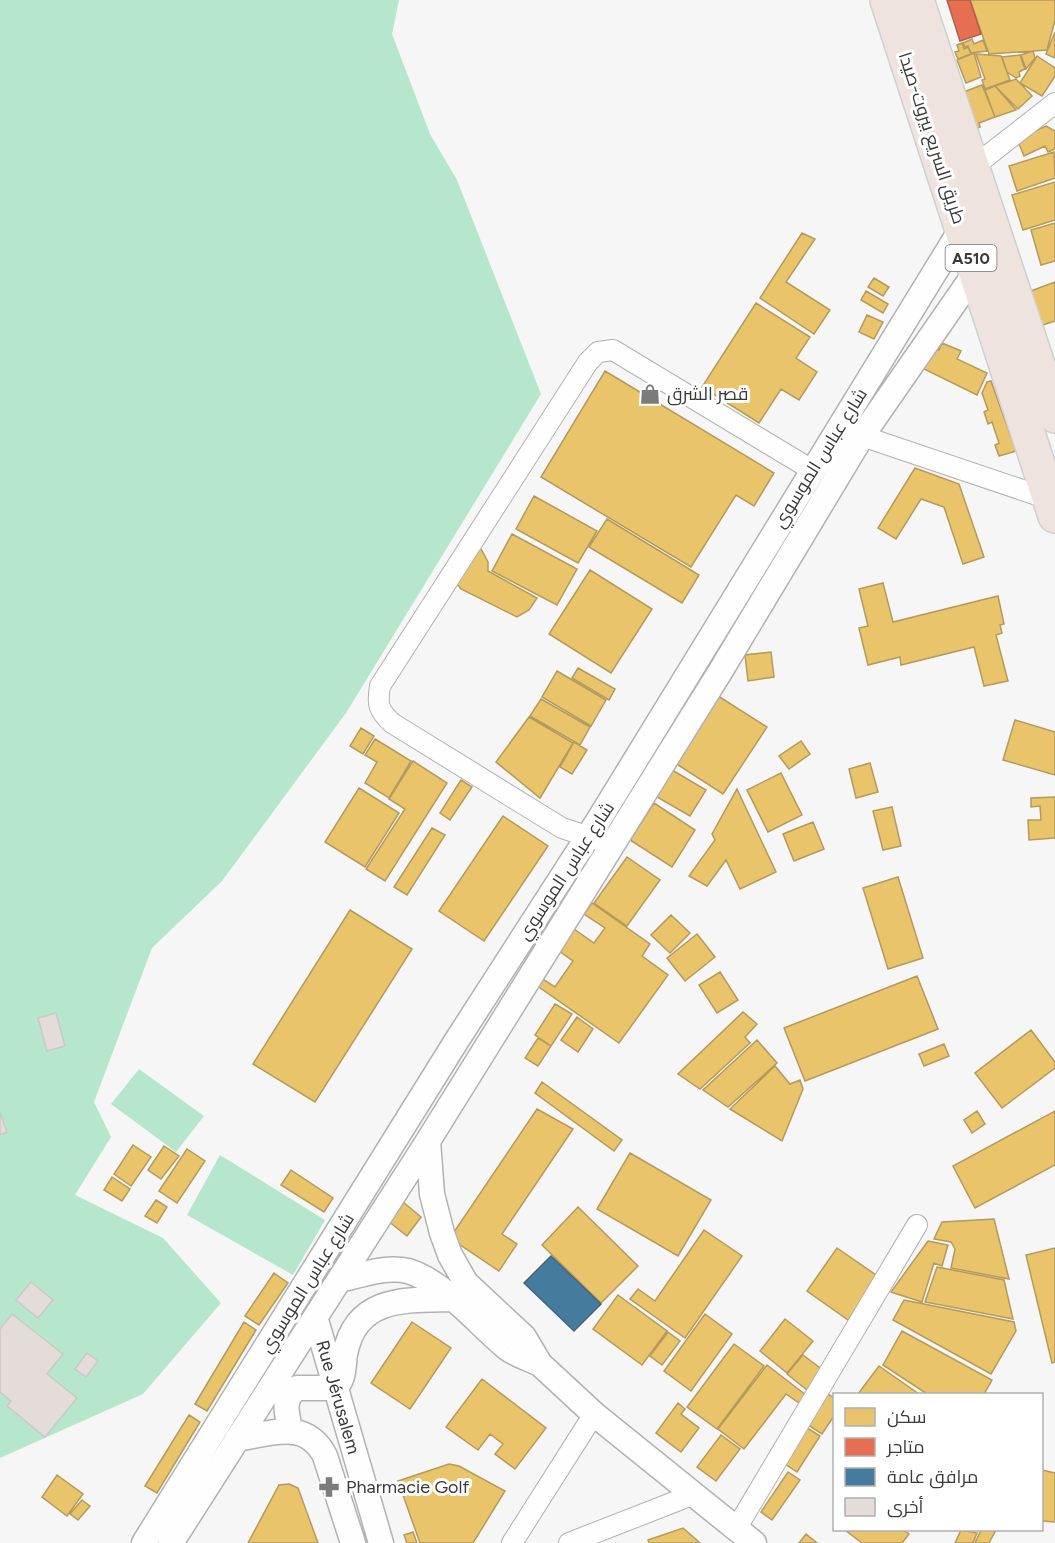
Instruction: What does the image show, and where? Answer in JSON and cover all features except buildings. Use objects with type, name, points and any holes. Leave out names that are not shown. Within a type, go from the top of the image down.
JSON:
[{"type":"highway","name":"طريق السريع بيروت-صيدا","points":[[887,0],[1052,508]]},
{"type":"highway","name":"طريق السريع بيروت-صيدا","points":[[917,0],[1055,416]]},
{"type":"street","points":[[978,182],[1055,103]]},
{"type":"street","name":"شارع عباس الموسوي","points":[[144,1543],[458,1040],[588,838],[962,227],[978,182]]},
{"type":"street","name":"شارع عباس الموسوي","points":[[171,1543],[316,1320],[428,1141],[862,435],[996,241]]},
{"type":"street","points":[[613,843],[588,838],[562,828],[392,723],[380,712],[377,702],[380,686],[588,362],[598,352],[613,350],[812,470]]},
{"type":"street","points":[[862,435],[1052,508]]},
{"type":"street","points":[[428,1141],[432,1194],[450,1255],[466,1282],[524,1337],[540,1365]]},
{"type":"street","points":[[340,1280],[374,1272],[408,1271],[425,1279],[452,1299],[510,1350],[540,1365],[594,1414],[745,1536],[917,1225]]},
{"type":"street","points":[[237,1439],[291,1432],[286,1403],[292,1391],[306,1387],[319,1390],[335,1388],[341,1380],[346,1353],[355,1330],[374,1309],[393,1301],[452,1299]]},
{"type":"street","name":"Rue Jérusalem","points":[[316,1320],[381,1543]]},
{"type":"street","points":[[512,1543],[594,1414]]},
{"type":"street","name":"Rue Jérusalem","points":[[291,1432],[310,1435],[318,1444],[353,1543]]},
{"type":"street","points":[[569,1543],[692,1495]]},
{"type":"green space","points":[[0,0],[399,0],[392,34],[430,134],[457,180],[541,394],[346,713],[222,881],[152,948],[94,1102],[111,1137],[75,1195],[163,1238],[221,1303],[143,1394],[0,1458]]},
{"type":"green space","points":[[139,1069],[204,1116],[176,1152],[111,1104]]},
{"type":"green space","points":[[220,1155],[325,1220],[293,1275],[187,1215]]},
{"type":"place","name":"قصر الشرق","points":[[650,394]]},
{"type":"place","name":"Pharmacie Golf","points":[[329,1487]]}]
